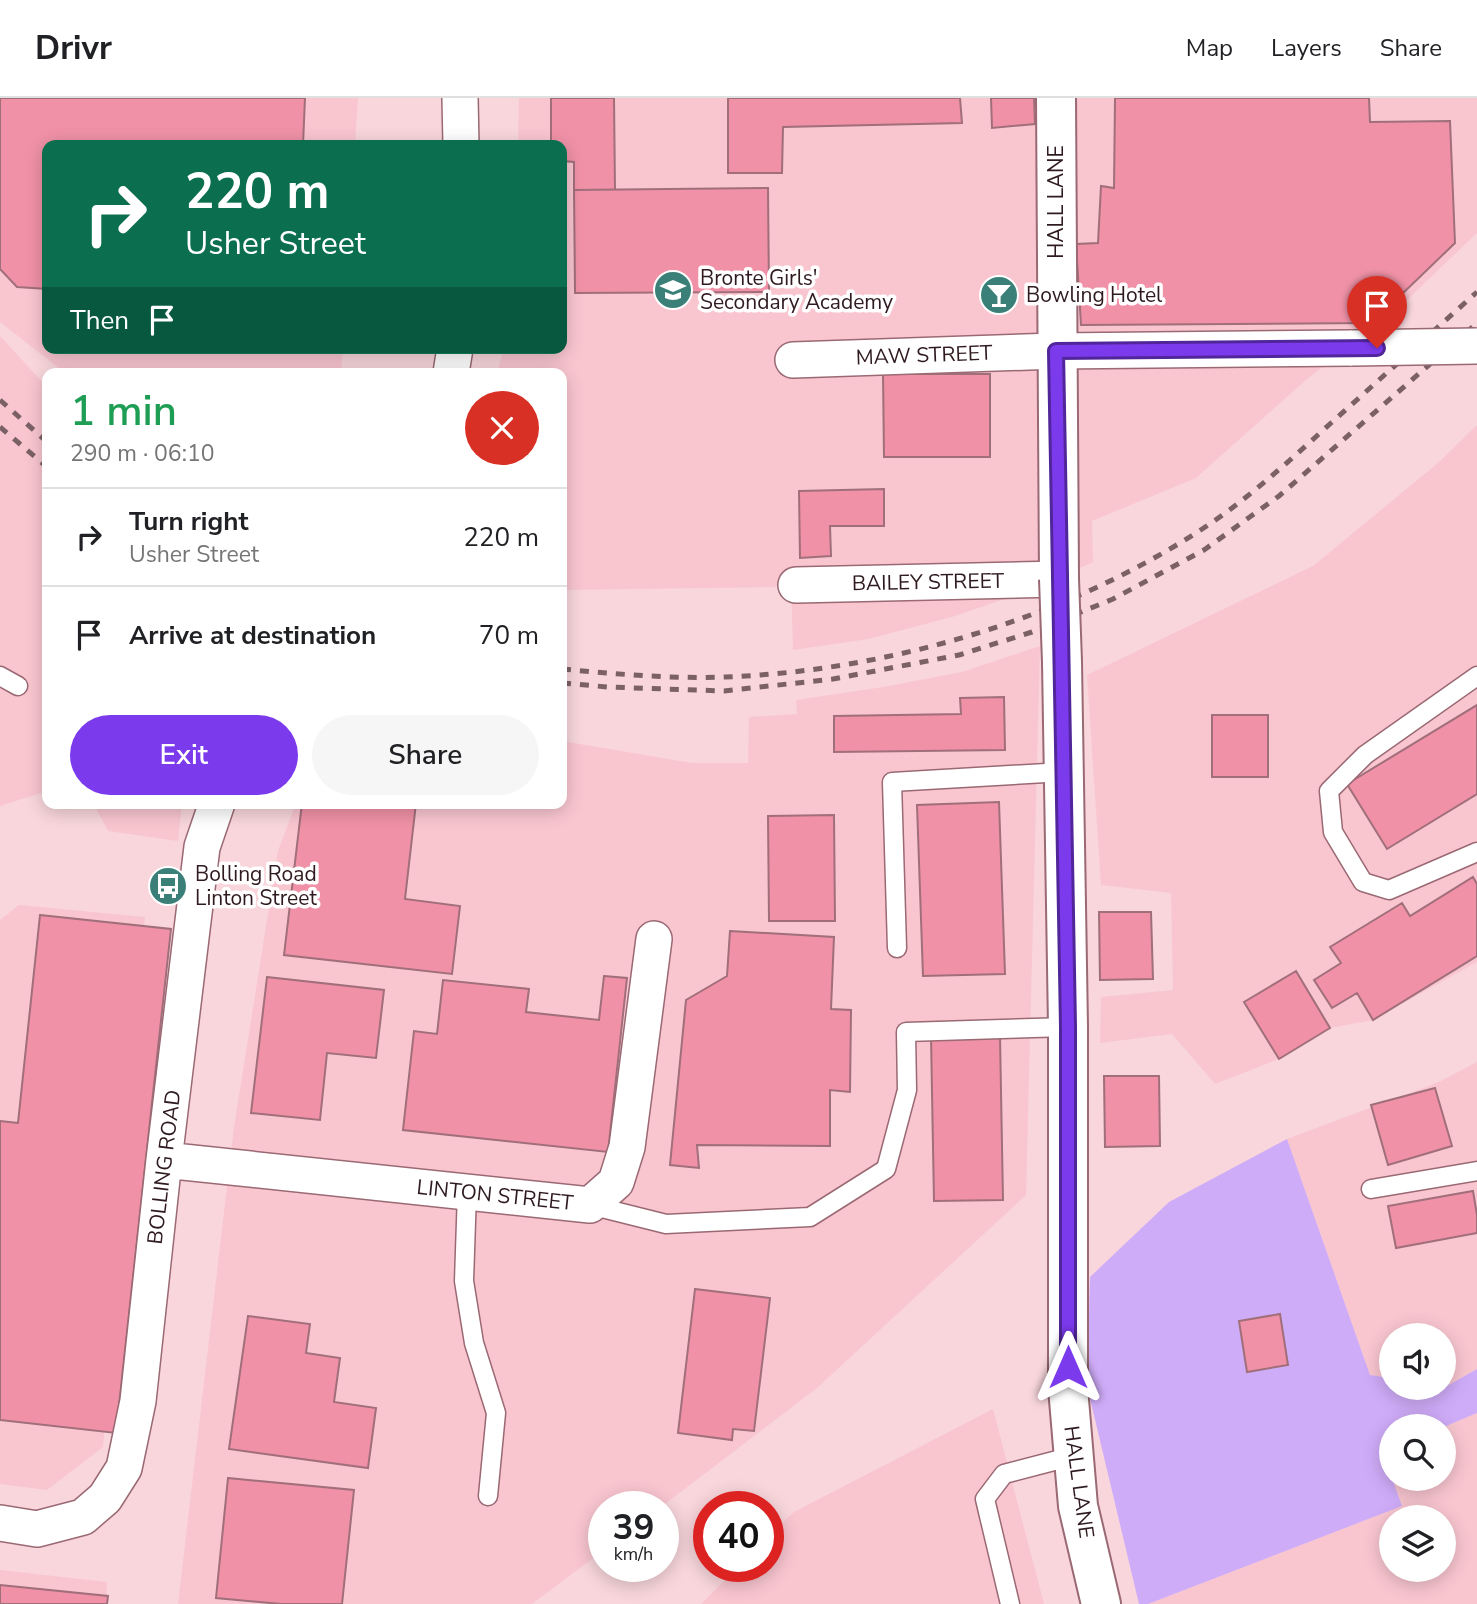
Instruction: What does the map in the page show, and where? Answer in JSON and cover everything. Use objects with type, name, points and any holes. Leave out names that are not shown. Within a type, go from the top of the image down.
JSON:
[{"type":"street","points":[[460,98],[461,140]]},
{"type":"street","name":"HALL LANE","points":[[1056,98],[1056,351],[1068,1027],[1068,1375],[1078,1506],[1101,1604]]},
{"type":"street","name":"MAW STREET","points":[[793,360],[1056,351],[1477,346]]},
{"type":"street","name":"BAILEY STREET","points":[[796,584],[1059,579]]},
{"type":"street","name":"BOLLING ROAD","points":[[0,1523],[37,1529],[83,1517],[105,1497],[124,1468],[138,1401],[202,847],[215,809]]},
{"type":"street","name":"LINTON STREET","points":[[164,1160],[590,1205],[616,1182],[627,1147],[654,939]]},
{"type":"lane","points":[[0,676],[18,686]]},
{"type":"lane","points":[[1477,676],[1365,755],[1329,791],[1333,832],[1363,882],[1389,890],[1477,852]]},
{"type":"lane","points":[[897,948],[892,782],[1063,772]]},
{"type":"lane","points":[[590,1205],[666,1224],[810,1217],[886,1169],[907,1090],[906,1032],[1068,1027]]},
{"type":"lane","points":[[1371,1189],[1477,1171]]},
{"type":"lane","points":[[467,1192],[464,1282],[474,1343],[496,1413],[488,1496]]},
{"type":"lane","points":[[1010,1604],[985,1499],[1004,1474],[1073,1456]]},
{"type":"shaded area","points":[[0,98],[358,98],[355,140],[42,140],[42,354],[343,354],[341,368],[59,368],[0,322]]},
{"type":"shaded area","points":[[519,98],[1477,98],[1477,233],[1390,316],[1307,379],[1196,478],[1092,521],[1093,562],[1036,588],[952,617],[868,639],[793,650],[791,581],[775,587],[567,590],[567,368],[498,368],[502,354],[567,354],[567,140],[518,140]]},
{"type":"shaded area","points":[[0,336],[42,382],[42,793],[0,806]]},
{"type":"shaded area","points":[[1477,425],[1477,962],[1373,1020],[1330,1028],[1279,1059],[1215,1084],[1172,1034],[1100,1043],[1101,997],[1173,990],[1171,893],[1101,885],[1087,675],[1313,566],[1438,463]]},
{"type":"shaded area","points":[[1040,646],[1026,1195],[817,1388],[679,1493],[679,1491],[588,1491],[588,1562],[532,1604],[178,1604],[234,1127],[278,851],[294,809],[567,809],[567,742],[692,763],[748,763],[749,717],[797,714],[796,700],[962,672]]},
{"type":"shaded area","points":[[96,809],[181,809],[178,841],[108,831]]},
{"type":"shaded area","points":[[19,905],[145,917],[103,1447],[47,1490],[0,1484],[0,920]]},
{"type":"shaded area","points":[[1477,1062],[1477,1369],[1456,1381],[1456,1323],[1379,1323],[1379,1376],[1370,1375],[1287,1139],[1439,1082]]},
{"type":"shaded area","points":[[1287,1139],[1370,1375],[1379,1376],[1379,1400],[1456,1400],[1456,1381],[1477,1369],[1477,1413],[1456,1422],[1456,1414],[1379,1414],[1379,1491],[1397,1491],[1402,1505],[1379,1505],[1379,1515],[1148,1604],[1139,1604],[1087,1386],[1090,1277],[1169,1202]]},
{"type":"shaded area","points":[[993,1409],[1044,1604],[701,1604],[723,1582],[784,1582],[784,1522],[794,1512]]},
{"type":"shaded area","points":[[1477,1413],[1477,1604],[1148,1604],[1379,1515],[1379,1582],[1456,1582],[1456,1505],[1402,1505],[1396,1491],[1456,1491],[1456,1422]]},
{"type":"shaded area","points":[[0,1570],[107,1582],[106,1604],[0,1604]]},
{"type":"building","points":[[0,98],[305,98],[303,140],[42,140],[42,289],[17,287],[0,269]]},
{"type":"building","points":[[551,98],[614,98],[615,190],[574,190],[574,162],[567,161],[567,140],[551,140]]},
{"type":"building","points":[[728,98],[960,98],[962,123],[783,127],[782,173],[728,173]]},
{"type":"building","points":[[991,98],[1034,98],[1035,124],[992,128]]},
{"type":"building","points":[[1115,98],[1369,98],[1370,122],[1450,121],[1455,243],[1372,323],[1081,325],[1076,244],[1098,243],[1101,186],[1114,188]]},
{"type":"building","points":[[768,188],[769,292],[575,293],[574,190]]},
{"type":"building","points":[[883,374],[990,374],[990,457],[884,457]]},
{"type":"building","points":[[884,489],[884,526],[830,526],[831,556],[800,558],[799,491]]},
{"type":"building","points":[[1004,697],[1005,750],[834,752],[834,716],[961,714],[960,698]]},
{"type":"building","points":[[1477,705],[1477,794],[1387,849],[1347,784]]},
{"type":"building","points":[[1212,715],[1268,715],[1268,777],[1212,777]]},
{"type":"building","points":[[999,802],[1005,974],[923,976],[917,805]]},
{"type":"building","points":[[301,809],[415,809],[405,899],[460,906],[452,974],[284,955]]},
{"type":"building","points":[[834,815],[835,921],[769,921],[768,816]]},
{"type":"building","points":[[1473,877],[1477,884],[1477,956],[1373,1020],[1357,993],[1332,1008],[1314,980],[1341,963],[1330,947],[1402,903],[1410,916]]},
{"type":"building","points":[[1099,912],[1151,912],[1153,979],[1100,980]]},
{"type":"building","points":[[40,915],[171,929],[116,1433],[0,1420],[0,1121],[18,1123]]},
{"type":"building","points":[[730,931],[834,937],[831,1009],[851,1010],[850,1092],[830,1090],[830,1146],[697,1145],[699,1168],[670,1165],[686,1000],[727,976]]},
{"type":"building","points":[[1296,971],[1330,1028],[1279,1059],[1244,1002]]},
{"type":"building","points":[[604,976],[627,978],[608,1152],[403,1130],[414,1031],[437,1034],[443,980],[529,989],[526,1012],[599,1020]]},
{"type":"building","points":[[267,977],[384,990],[376,1058],[327,1053],[320,1120],[251,1113]]},
{"type":"building","points":[[1000,1036],[1003,1200],[934,1201],[931,1037]]},
{"type":"building","points":[[1104,1076],[1159,1076],[1160,1146],[1105,1147]]},
{"type":"building","points":[[1435,1088],[1452,1146],[1388,1165],[1371,1105]]},
{"type":"building","points":[[1473,1191],[1477,1233],[1396,1248],[1388,1206]]},
{"type":"building","points":[[695,1289],[770,1298],[754,1431],[733,1429],[732,1440],[678,1433]]},
{"type":"building","points":[[1280,1314],[1288,1365],[1247,1372],[1239,1321]]},
{"type":"building","points":[[248,1316],[310,1324],[306,1353],[340,1358],[334,1402],[376,1408],[368,1468],[229,1449]]},
{"type":"building","points":[[228,1478],[354,1490],[342,1604],[281,1604],[216,1598]]},
{"type":"building","points":[[0,1585],[108,1596],[107,1604],[0,1604]]},
{"type":"railway","points":[[567,669],[725,677],[786,673],[848,664],[909,652],[970,635],[1030,615],[1088,591],[1143,564],[1196,533],[1249,495],[1477,292]]},
{"type":"railway","points":[[567,683],[724,691],[833,679],[959,655],[1032,632],[1113,599],[1204,550],[1279,496],[1477,323]]},
{"type":"railway","points":[[0,400],[42,438]]},
{"type":"railway","points":[[0,427],[42,463]]},
{"type":"place","name":"Bronte Girls' Secondary Academy","points":[[673,290]]},
{"type":"place","name":"Bowling Hotel","points":[[999,295]]},
{"type":"place","name":"Bolling Road Linton Street","points":[[168,886]]},
{"type":"route","points":[[1068,1367],[1068,1027],[1056,351],[1377,348]]}]
